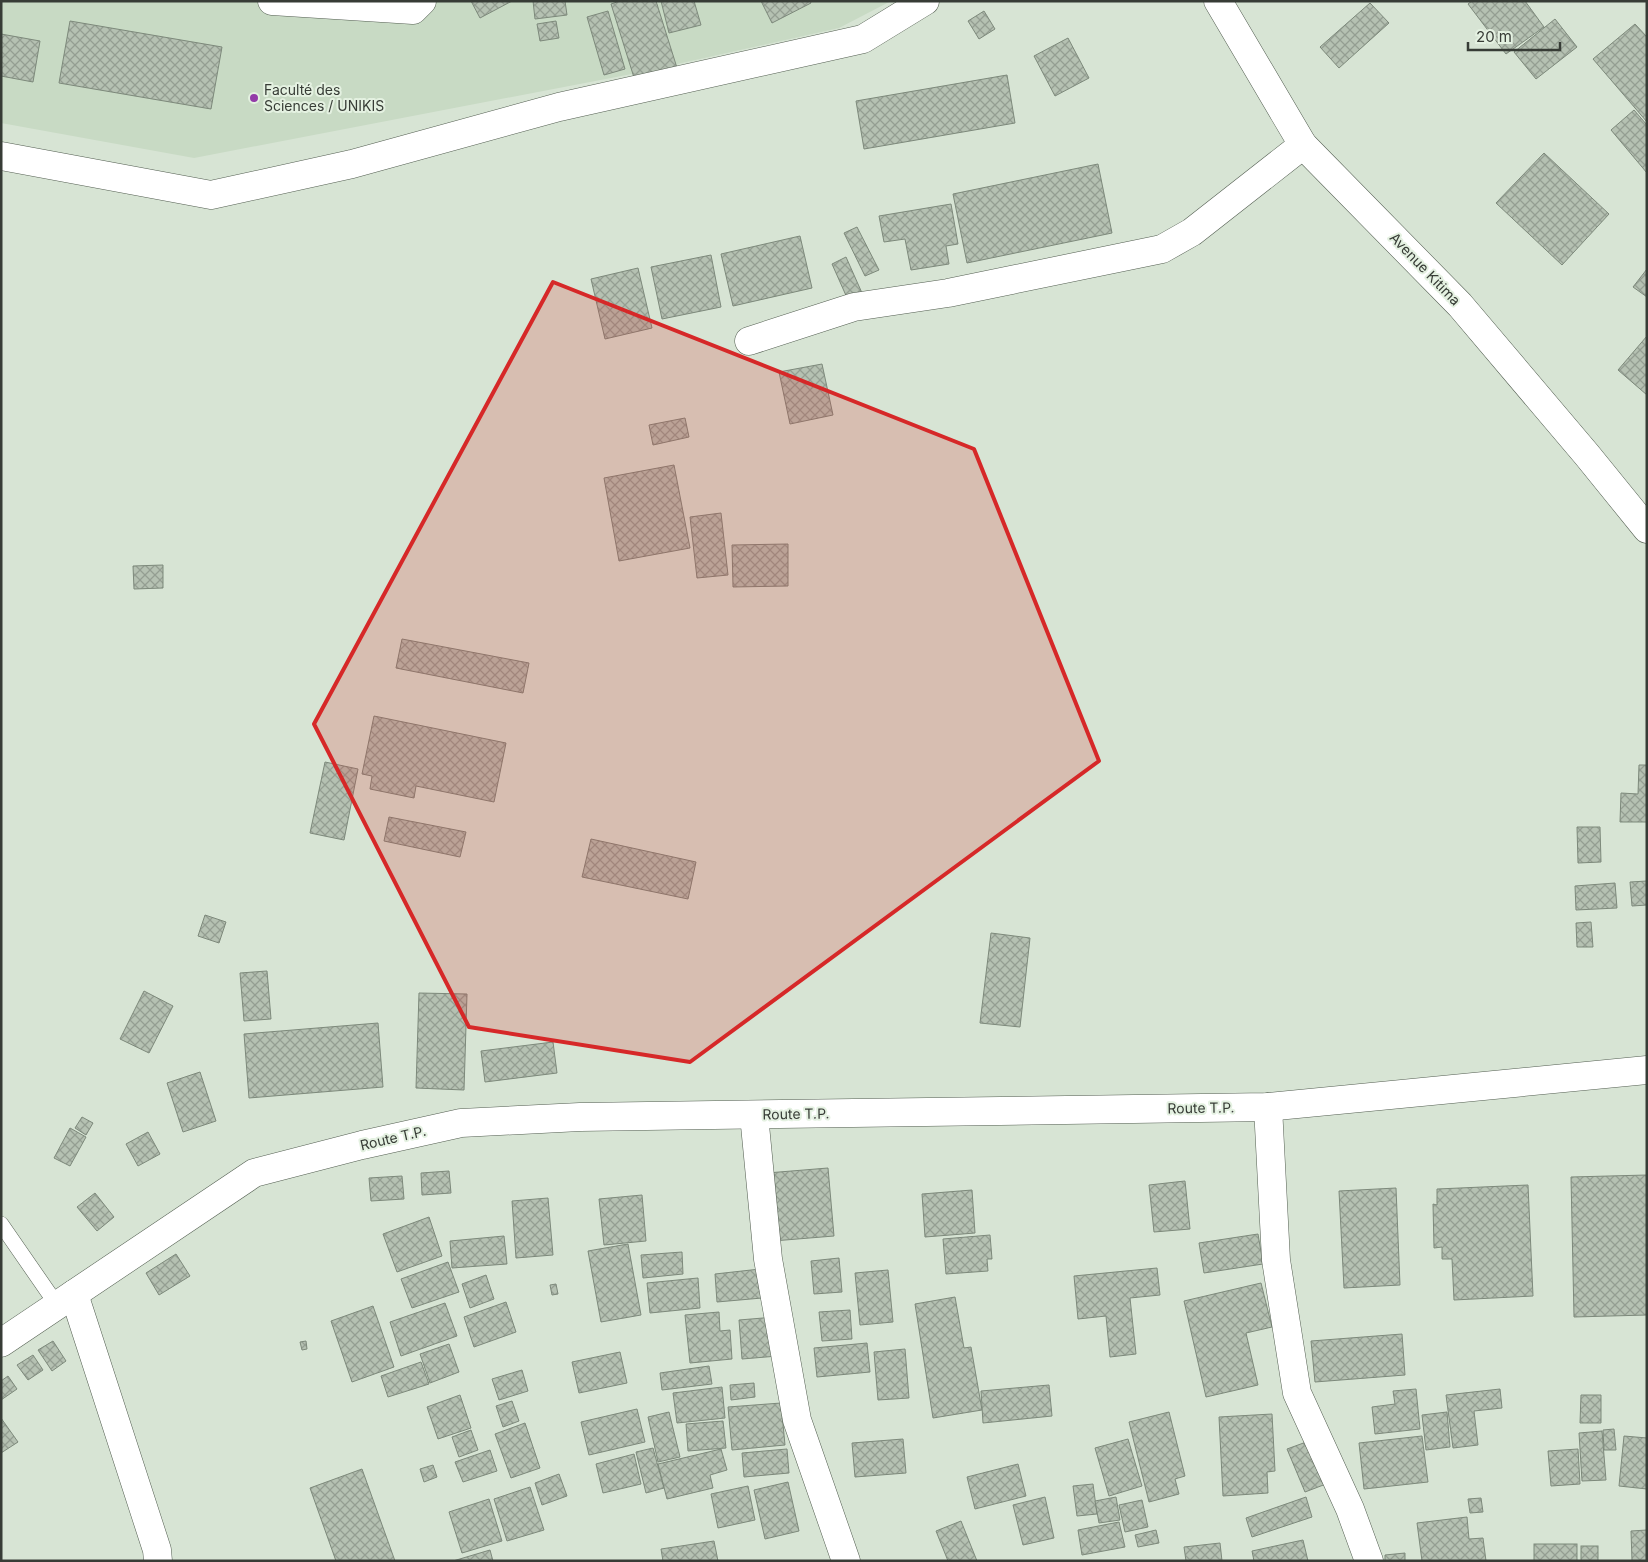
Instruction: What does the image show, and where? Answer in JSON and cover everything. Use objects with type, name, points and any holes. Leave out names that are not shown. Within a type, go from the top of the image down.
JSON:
[{"type":"street","points":[[272,1],[413,10],[422,1]]},
{"type":"street","points":[[1,156],[211,195],[352,164],[559,107],[863,39],[925,1]]},
{"type":"street","name":"Avenue Kitima","points":[[1218,1],[1303,145],[1460,305],[1588,455],[1647,529]]},
{"type":"street","points":[[749,342],[854,307],[948,293],[1162,249],[1192,232],[1303,145]]},
{"type":"street","name":"Route T.P.","points":[[1,1343],[254,1173],[461,1122],[580,1117],[1268,1107],[1647,1070]]},
{"type":"street","points":[[1268,1107],[1276,1260],[1298,1392],[1350,1509],[1369,1561]]},
{"type":"street","points":[[754,1115],[768,1259],[797,1420],[846,1561]]},
{"type":"street","points":[[65,1300],[157,1550],[158,1561]]},
{"type":"lane","points":[[1,1224],[65,1300]]},
{"type":"highlighted area","points":[[553,282],[974,449],[1099,761],[690,1062],[469,1027],[314,724]]},
{"type":"shaded area","name":"Faculté des Sciences / UNIKIS","points":[[1,1],[891,1],[839,28],[637,73],[194,158],[1,123]]},
{"type":"building","points":[[471,1],[512,1],[480,18]]},
{"type":"building","points":[[533,1],[565,1],[567,15],[535,19]]},
{"type":"building","points":[[620,1],[656,1],[678,71],[636,84],[611,4]]},
{"type":"building","points":[[661,1],[694,1],[701,25],[669,33]]},
{"type":"building","points":[[761,1],[810,1],[811,3],[772,23]]},
{"type":"building","points":[[1472,1],[1525,1],[1544,27],[1506,54],[1468,4]]},
{"type":"building","points":[[1370,3],[1389,23],[1339,68],[1320,47]]},
{"type":"building","points":[[608,11],[625,69],[604,75],[587,17]]},
{"type":"building","points":[[984,11],[995,29],[979,39],[968,21]]},
{"type":"building","points":[[1555,19],[1577,47],[1536,79],[1514,52]]},
{"type":"building","points":[[70,21],[222,47],[211,109],[59,83]]},
{"type":"building","points":[[556,21],[559,38],[540,41],[537,24]]},
{"type":"building","points":[[1635,24],[1647,37],[1647,122],[1593,59]]},
{"type":"building","points":[[1,34],[40,41],[33,82],[1,76]]},
{"type":"building","points":[[1068,38],[1089,78],[1055,96],[1034,56]]},
{"type":"building","points":[[1007,75],[1015,123],[864,149],[856,101]]},
{"type":"building","points":[[1634,110],[1647,125],[1647,173],[1611,130]]},
{"type":"building","points":[[1544,153],[1609,214],[1562,265],[1496,203]]},
{"type":"building","points":[[1098,164],[1112,233],[967,263],[953,194]]},
{"type":"building","points":[[951,204],[958,244],[946,246],[949,264],[911,270],[905,239],[884,242],[879,216]]},
{"type":"building","points":[[857,227],[879,270],[865,276],[844,233]]},
{"type":"building","points":[[800,236],[812,288],[733,306],[721,254]]},
{"type":"building","points":[[711,255],[721,307],[662,319],[651,267]]},
{"type":"building","points":[[846,257],[862,293],[848,300],[832,264]]},
{"type":"building","points":[[638,268],[652,328],[605,339],[591,279]]},
{"type":"building","points":[[1647,269],[1647,297],[1633,287]]},
{"type":"building","points":[[1647,336],[1647,395],[1618,370]]},
{"type":"building","points":[[822,364],[833,415],[790,424],[779,372]]},
{"type":"building","points":[[685,418],[689,437],[653,445],[649,425]]},
{"type":"building","points":[[674,465],[690,548],[619,561],[604,478]]},
{"type":"building","points":[[721,513],[728,575],[697,578],[690,517]]},
{"type":"building","points":[[788,544],[788,586],[733,587],[732,545]]},
{"type":"building","points":[[163,565],[163,588],[134,589],[133,566]]},
{"type":"building","points":[[402,639],[529,663],[523,693],[396,668]]},
{"type":"building","points":[[374,716],[506,743],[494,802],[416,786],[414,798],[370,789],[372,776],[362,774]]},
{"type":"building","points":[[325,762],[358,769],[344,840],[310,833]]},
{"type":"building","points":[[1639,765],[1647,765],[1647,822],[1620,822],[1621,793],[1638,794]]},
{"type":"building","points":[[389,817],[466,832],[460,857],[384,841]]},
{"type":"building","points":[[1577,827],[1600,827],[1601,862],[1578,863]]},
{"type":"building","points":[[591,839],[696,862],[688,899],[582,877]]},
{"type":"building","points":[[1647,881],[1647,905],[1632,906],[1630,882]]},
{"type":"building","points":[[1615,883],[1617,908],[1576,910],[1575,886]]},
{"type":"building","points":[[205,915],[226,922],[219,943],[198,936]]},
{"type":"building","points":[[1591,922],[1593,947],[1577,947],[1576,923]]},
{"type":"building","points":[[991,933],[1030,938],[1020,1027],[980,1023]]},
{"type":"building","points":[[267,971],[271,1019],[244,1021],[240,973]]},
{"type":"building","points":[[144,991],[173,1006],[149,1053],[120,1039]]},
{"type":"building","points":[[419,993],[467,994],[464,1090],[416,1088]]},
{"type":"building","points":[[378,1023],[383,1087],[249,1098],[244,1034]]},
{"type":"building","points":[[553,1042],[557,1073],[485,1082],[481,1051]]},
{"type":"building","points":[[200,1072],[216,1121],[183,1132],[167,1083]]},
{"type":"building","points":[[82,1117],[93,1123],[86,1135],[75,1128]]},
{"type":"building","points":[[70,1128],[86,1137],[70,1166],[54,1158]]},
{"type":"building","points":[[148,1132],[160,1154],[138,1166],[126,1144]]},
{"type":"building","points":[[828,1168],[834,1236],[773,1241],[767,1173]]},
{"type":"building","points":[[449,1171],[451,1193],[422,1195],[421,1173]]},
{"type":"building","points":[[1647,1175],[1647,1315],[1574,1317],[1571,1177]]},
{"type":"building","points":[[402,1176],[404,1199],[371,1201],[369,1178]]},
{"type":"building","points":[[1185,1181],[1190,1229],[1154,1232],[1149,1185]]},
{"type":"building","points":[[1528,1185],[1533,1296],[1454,1300],[1452,1259],[1442,1259],[1442,1247],[1434,1248],[1433,1204],[1437,1205],[1437,1189]]},
{"type":"building","points":[[1396,1188],[1400,1285],[1344,1288],[1339,1191]]},
{"type":"building","points":[[972,1190],[975,1233],[925,1237],[922,1194]]},
{"type":"building","points":[[95,1193],[114,1217],[97,1231],[77,1207]]},
{"type":"building","points":[[642,1195],[646,1241],[604,1245],[599,1199]]},
{"type":"building","points":[[548,1198],[553,1255],[516,1258],[512,1201]]},
{"type":"building","points":[[429,1217],[442,1256],[397,1272],[383,1234]]},
{"type":"building","points":[[1258,1234],[1263,1264],[1204,1273],[1199,1243]]},
{"type":"building","points":[[990,1235],[992,1259],[987,1259],[988,1271],[946,1274],[943,1239]]},
{"type":"building","points":[[504,1236],[507,1264],[452,1268],[450,1241]]},
{"type":"building","points":[[628,1244],[641,1315],[601,1322],[588,1251]]},
{"type":"building","points":[[682,1252],[683,1274],[643,1278],[641,1255]]},
{"type":"building","points":[[176,1254],[190,1276],[159,1295],[146,1273]]},
{"type":"building","points":[[839,1258],[842,1292],[814,1294],[811,1261]]},
{"type":"building","points":[[448,1262],[459,1292],[412,1308],[401,1279]]},
{"type":"building","points":[[1157,1268],[1160,1295],[1130,1298],[1136,1354],[1110,1357],[1106,1316],[1078,1319],[1074,1276]]},
{"type":"building","points":[[760,1269],[762,1298],[717,1302],[715,1274]]},
{"type":"building","points":[[888,1270],[893,1322],[860,1325],[855,1273]]},
{"type":"building","points":[[486,1275],[494,1299],[470,1308],[462,1284]]},
{"type":"building","points":[[698,1278],[700,1308],[650,1313],[647,1283]]},
{"type":"building","points":[[1261,1283],[1272,1327],[1246,1333],[1258,1385],[1206,1397],[1184,1301]]},
{"type":"building","points":[[556,1284],[558,1294],[552,1295],[550,1285]]},
{"type":"building","points":[[955,1297],[964,1348],[971,1347],[982,1410],[933,1418],[915,1304]]},
{"type":"building","points":[[506,1302],[516,1332],[474,1347],[464,1317]]},
{"type":"building","points":[[445,1303],[457,1336],[401,1356],[390,1322]]},
{"type":"building","points":[[373,1306],[394,1367],[352,1382],[331,1321]]},
{"type":"building","points":[[850,1310],[852,1339],[822,1341],[819,1312]]},
{"type":"building","points":[[719,1312],[720,1331],[730,1330],[732,1359],[690,1363],[685,1315]]},
{"type":"building","points":[[775,1317],[778,1356],[742,1359],[739,1320]]},
{"type":"building","points":[[1402,1334],[1405,1375],[1315,1382],[1311,1341]]},
{"type":"building","points":[[53,1341],[66,1361],[52,1371],[38,1350]]},
{"type":"building","points":[[306,1341],[307,1349],[302,1350],[300,1342]]},
{"type":"building","points":[[867,1343],[870,1372],[817,1377],[814,1348]]},
{"type":"building","points":[[449,1344],[459,1372],[430,1383],[420,1354]]},
{"type":"building","points":[[905,1349],[909,1398],[878,1400],[874,1352]]},
{"type":"building","points":[[620,1352],[627,1383],[579,1393],[572,1362]]},
{"type":"building","points":[[33,1355],[43,1370],[28,1380],[17,1365]]},
{"type":"building","points":[[421,1362],[429,1384],[388,1397],[381,1376]]},
{"type":"building","points":[[709,1366],[712,1384],[662,1390],[660,1373]]},
{"type":"building","points":[[522,1370],[528,1391],[499,1400],[492,1379]]},
{"type":"building","points":[[8,1376],[17,1389],[1,1400],[1,1381]]},
{"type":"building","points":[[754,1383],[755,1397],[731,1400],[730,1385]]},
{"type":"building","points":[[1049,1385],[1052,1416],[983,1423],[981,1391]]},
{"type":"building","points":[[722,1387],[725,1418],[677,1423],[673,1393]]},
{"type":"building","points":[[1416,1389],[1420,1429],[1375,1434],[1372,1407],[1395,1404],[1393,1391]]},
{"type":"building","points":[[1500,1389],[1502,1408],[1474,1411],[1478,1445],[1453,1448],[1446,1395]]},
{"type":"building","points":[[460,1395],[471,1428],[438,1439],[427,1407]]},
{"type":"building","points":[[1581,1395],[1601,1395],[1601,1423],[1580,1423]]},
{"type":"building","points":[[512,1401],[519,1421],[503,1427],[496,1406]]},
{"type":"building","points":[[781,1403],[785,1445],[732,1450],[728,1407]]},
{"type":"building","points":[[637,1409],[645,1442],[589,1455],[581,1422]]},
{"type":"building","points":[[669,1412],[680,1457],[658,1462],[648,1417]]},
{"type":"building","points":[[1169,1412],[1185,1476],[1175,1479],[1179,1494],[1149,1502],[1129,1422]]},
{"type":"building","points":[[1447,1412],[1450,1447],[1426,1450],[1422,1415]]},
{"type":"building","points":[[1272,1414],[1275,1471],[1267,1472],[1268,1493],[1223,1496],[1219,1417]]},
{"type":"building","points":[[1,1418],[18,1442],[1,1453]]},
{"type":"building","points":[[723,1421],[726,1448],[688,1451],[686,1424]]},
{"type":"building","points":[[525,1423],[540,1468],[511,1478],[495,1434]]},
{"type":"building","points":[[1614,1429],[1616,1450],[1604,1450],[1603,1430]]},
{"type":"building","points":[[471,1430],[478,1450],[459,1457],[452,1437]]},
{"type":"building","points":[[1602,1431],[1606,1480],[1582,1481],[1579,1433]]},
{"type":"building","points":[[1422,1436],[1428,1482],[1364,1489],[1359,1443]]},
{"type":"building","points":[[1624,1436],[1647,1438],[1647,1489],[1619,1486]]},
{"type":"building","points":[[903,1439],[906,1473],[855,1477],[852,1443]]},
{"type":"building","points":[[1128,1439],[1142,1486],[1109,1496],[1095,1448]]},
{"type":"building","points":[[1309,1441],[1326,1484],[1305,1492],[1287,1449]]},
{"type":"building","points":[[653,1448],[664,1488],[646,1493],[636,1452]]},
{"type":"building","points":[[721,1449],[727,1470],[710,1475],[713,1488],[667,1499],[658,1464]]},
{"type":"building","points":[[787,1449],[789,1473],[744,1477],[742,1453]]},
{"type":"building","points":[[1578,1449],[1580,1484],[1551,1486],[1548,1451]]},
{"type":"building","points":[[490,1450],[497,1471],[463,1482],[455,1462]]},
{"type":"building","points":[[634,1454],[641,1484],[603,1493],[596,1464]]},
{"type":"building","points":[[1018,1464],[1026,1496],[975,1509],[967,1477]]},
{"type":"building","points":[[433,1465],[437,1477],[424,1482],[420,1469]]},
{"type":"building","points":[[362,1469],[395,1561],[336,1561],[310,1488]]},
{"type":"building","points":[[559,1474],[567,1496],[542,1505],[535,1483]]},
{"type":"building","points":[[788,1482],[799,1531],[765,1539],[754,1490]]},
{"type":"building","points":[[1093,1484],[1097,1514],[1077,1516],[1073,1486]]},
{"type":"building","points":[[748,1486],[755,1520],[718,1528],[711,1494]]},
{"type":"building","points":[[530,1487],[544,1530],[507,1541],[494,1499]]},
{"type":"building","points":[[1045,1497],[1054,1538],[1023,1545],[1013,1505]]},
{"type":"building","points":[[1116,1497],[1120,1520],[1099,1523],[1095,1501]]},
{"type":"building","points":[[1306,1497],[1312,1517],[1252,1537],[1246,1518]]},
{"type":"building","points":[[1481,1498],[1483,1512],[1470,1513],[1468,1499]]},
{"type":"building","points":[[489,1499],[502,1541],[462,1553],[449,1512]]},
{"type":"building","points":[[1142,1500],[1148,1527],[1125,1532],[1119,1505]]},
{"type":"building","points":[[1467,1517],[1469,1539],[1483,1538],[1486,1561],[1422,1561],[1417,1523]]},
{"type":"building","points":[[961,1521],[977,1561],[948,1561],[936,1531]]},
{"type":"building","points":[[1119,1522],[1125,1547],[1082,1555],[1078,1530]]},
{"type":"building","points":[[1156,1530],[1159,1543],[1138,1547],[1135,1535]]},
{"type":"building","points":[[1647,1530],[1647,1561],[1632,1561],[1631,1531]]},
{"type":"building","points":[[1303,1540],[1308,1561],[1254,1561],[1252,1551]]},
{"type":"building","points":[[714,1541],[718,1561],[663,1561],[661,1549]]},
{"type":"building","points":[[1220,1543],[1222,1561],[1186,1561],[1184,1547]]},
{"type":"building","points":[[1534,1544],[1577,1544],[1577,1561],[1534,1561]]},
{"type":"building","points":[[1581,1546],[1598,1546],[1598,1561],[1581,1561]]},
{"type":"building","points":[[490,1550],[493,1561],[453,1561]]},
{"type":"building","points":[[1405,1553],[1405,1561],[1385,1561],[1385,1555]]},
{"type":"place","name":"Faculté des Sciences / UNIKIS","points":[[254,98]]}]
